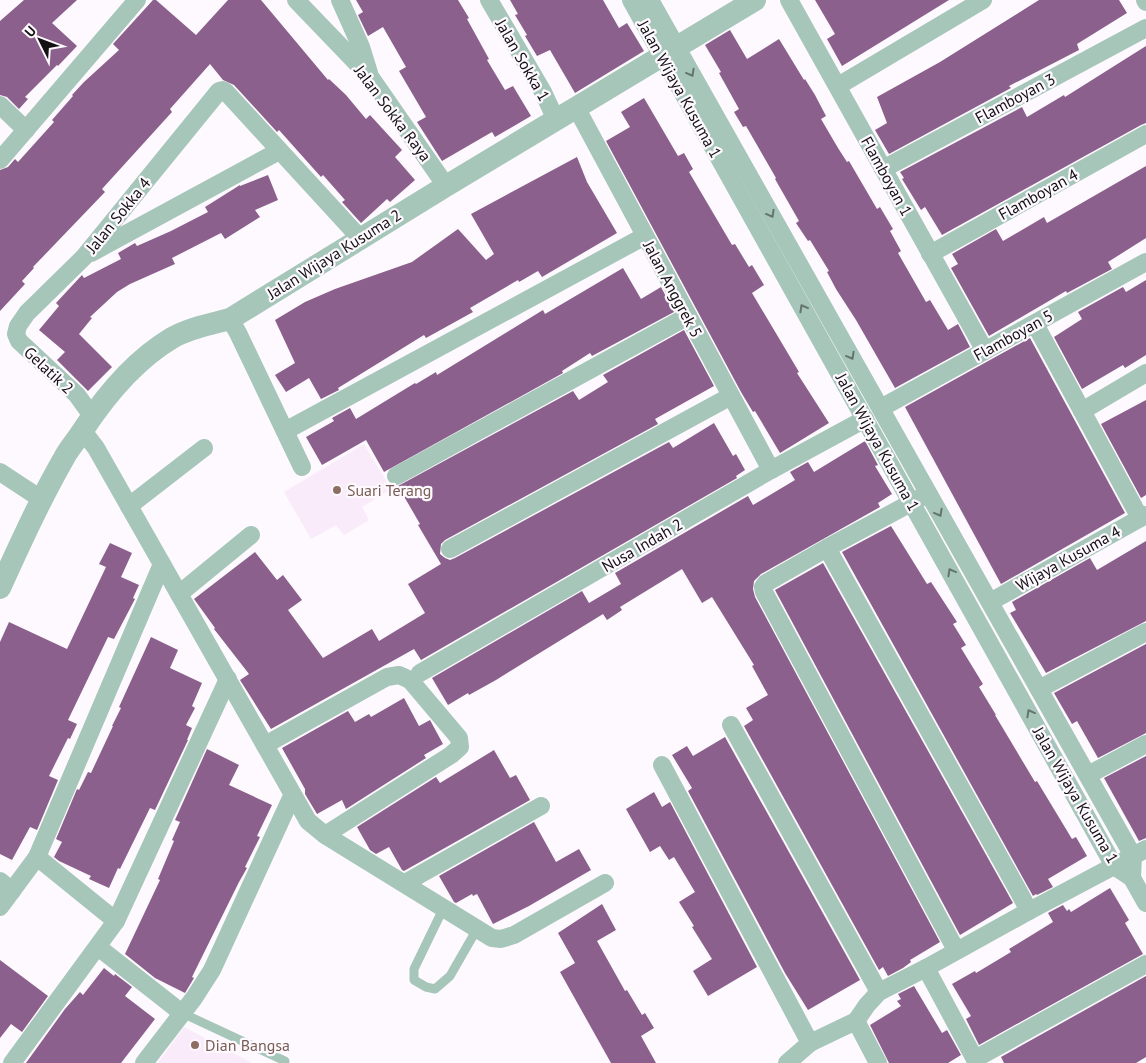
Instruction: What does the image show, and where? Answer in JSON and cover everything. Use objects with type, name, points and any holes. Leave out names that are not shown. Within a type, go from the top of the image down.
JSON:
[{"type":"street","points":[[0,160],[137,0]]},
{"type":"street","name":"Jalan Sokka Raya","points":[[296,0],[371,78],[446,186]]},
{"type":"street","points":[[340,0],[361,47],[371,78]]},
{"type":"street","name":"Jalan Sokka 1","points":[[489,0],[543,92],[556,120]]},
{"type":"street","name":"Jalan Wijaya Kusuma 1","points":[[631,0],[669,51],[881,408],[1088,775],[1140,852],[1132,878]]},
{"type":"street","name":"Jalan Wijaya Kusuma 1","points":[[650,0],[669,51],[865,418],[1114,866],[1132,878],[1146,903]]},
{"type":"street","name":"Jalan Wijaya Kusuma 2","points":[[0,588],[41,499],[65,456],[88,423],[124,378],[148,354],[173,337],[201,326],[230,318],[755,0]]},
{"type":"street","name":"Flamboyan 1","points":[[790,0],[985,351]]},
{"type":"street","points":[[838,86],[983,0]]},
{"type":"street","name":"Flamboyan 3","points":[[883,168],[1146,28]]},
{"type":"street","name":"Jalan Sokka 4","points":[[84,257],[218,91],[223,90],[360,238]]},
{"type":"street","points":[[0,105],[26,130]]},
{"type":"street","name":"Jalan Anggrek 5","points":[[576,107],[771,470]]},
{"type":"street","name":"Flamboyan 4","points":[[930,254],[1146,134]]},
{"type":"street","name":"Jalan Sokka 4","points":[[84,257],[279,151]]},
{"type":"street","points":[[285,431],[645,236]]},
{"type":"street","name":"Gelatik 2","points":[[84,257],[27,313],[18,326],[16,334],[19,341],[77,395],[88,423]]},
{"type":"street","name":"Flamboyan 5","points":[[881,408],[1146,262]]},
{"type":"street","points":[[396,476],[688,316]]},
{"type":"street","points":[[230,318],[302,467]]},
{"type":"street","points":[[1035,324],[1082,411],[1143,516]]},
{"type":"street","points":[[1082,411],[1146,373]]},
{"type":"street","points":[[450,549],[731,396]]},
{"type":"street","name":"Nusa Indah 2","points":[[420,673],[771,470],[865,418]]},
{"type":"street","points":[[88,423],[96,448],[308,822],[325,835],[492,938],[501,939],[514,935],[605,883]]},
{"type":"street","points":[[129,506],[204,448]]},
{"type":"street","points":[[0,472],[41,499]]},
{"type":"street","points":[[928,494],[827,548],[766,583],[763,587],[956,950]]},
{"type":"street","name":"Wijaya Kusuma 4","points":[[990,602],[1143,516]]},
{"type":"street","points":[[179,594],[251,535]]},
{"type":"street","points":[[827,548],[1029,911]]},
{"type":"street","points":[[0,907],[6,886],[37,857],[162,564]]},
{"type":"street","points":[[1039,689],[1146,632]]},
{"type":"street","points":[[265,745],[387,677],[399,675],[410,680],[458,738],[460,747],[451,755],[325,835]]},
{"type":"street","points":[[12,1063],[116,921],[228,678]]},
{"type":"street","points":[[731,725],[880,992]]},
{"type":"street","points":[[1088,775],[1146,744]]},
{"type":"street","points":[[662,766],[810,1043]]},
{"type":"street","points":[[144,1063],[212,970],[292,796]]},
{"type":"street","points":[[405,883],[541,806]]},
{"type":"street","points":[[787,1063],[810,1043],[856,1021],[866,1005],[880,992],[1140,852]]},
{"type":"street","points":[[37,857],[116,921]]},
{"type":"street","points":[[98,947],[182,1013]]},
{"type":"street","points":[[926,968],[976,1061],[1146,964]]},
{"type":"street","points":[[856,1021],[878,1063]]},
{"type":"lane","points":[[444,907],[414,969],[414,980],[426,987],[435,989],[450,976],[477,929]]},
{"type":"lane","points":[[182,1013],[285,1061]]},
{"type":"shaded area","name":"Suari Terang","points":[[364,444],[391,489],[362,507],[369,520],[344,535],[336,525],[311,539],[284,492]]},
{"type":"shaded area","name":"Dian Bangsa","points":[[184,1027],[252,1063],[158,1063]]},
{"type":"building","points":[[24,0],[77,0],[52,23],[77,46],[25,97],[28,99],[19,109],[7,97],[0,95],[0,21]]},
{"type":"building","points":[[153,0],[156,0],[196,35],[228,0],[261,0],[328,80],[346,95],[366,119],[370,115],[402,150],[395,157],[415,180],[390,202],[387,199],[361,223],[342,202],[345,200],[323,175],[321,177],[279,130],[277,132],[234,85],[223,80],[210,64],[170,109],[172,112],[102,189],[105,192],[33,267],[22,281],[25,284],[0,311],[0,170],[8,167],[15,159],[18,162],[54,122],[52,120],[72,95],[119,50],[113,44]]},
{"type":"building","points":[[356,0],[458,0],[489,59],[487,60],[505,90],[513,86],[531,116],[495,137],[492,132],[442,161],[417,122],[426,117],[399,71],[406,67],[383,27],[368,36],[358,15],[363,12]]},
{"type":"building","points":[[510,0],[603,0],[619,28],[627,23],[644,51],[575,93],[550,50],[537,56],[525,36],[527,35],[515,15],[518,14]]},
{"type":"building","points":[[815,0],[949,0],[842,66],[827,39],[835,34]]},
{"type":"building","points":[[1039,0],[1119,0],[1127,13],[1077,44],[1079,50],[1009,86],[1011,88],[889,154],[875,130],[887,123],[877,97],[940,62]]},
{"type":"building","points":[[730,30],[747,59],[779,39],[815,95],[826,116],[821,119],[838,148],[847,162],[849,161],[877,209],[880,207],[893,229],[890,231],[901,251],[898,253],[926,302],[930,300],[948,330],[958,324],[970,347],[895,388],[836,289],[827,272],[829,271],[810,240],[808,241],[796,223],[799,221],[746,126],[743,127],[734,112],[739,109],[705,45]]},
{"type":"building","points":[[1146,46],[1146,123],[942,235],[925,207],[921,210],[902,179],[904,178],[900,172],[1022,107],[1027,117],[1064,95],[1065,97]]},
{"type":"building","points":[[644,98],[678,156],[684,153],[693,169],[689,172],[732,245],[735,244],[749,267],[752,265],[764,285],[752,293],[799,372],[797,373],[829,423],[780,453],[755,411],[753,412],[741,392],[606,141],[630,127],[621,112]]},
{"type":"building","points":[[577,157],[587,182],[617,233],[542,277],[538,271],[519,282],[518,280],[470,308],[473,312],[426,338],[424,335],[338,388],[339,390],[321,399],[309,378],[286,392],[275,375],[295,363],[275,320],[305,302],[335,289],[412,262],[458,229],[486,260],[494,254],[471,214]]},
{"type":"building","points":[[1146,166],[1146,238],[1108,262],[1112,269],[1067,293],[1066,291],[989,336],[951,268],[958,264],[952,254],[996,229],[1003,241],[1044,217],[1047,223]]},
{"type":"building","points":[[268,175],[278,200],[255,210],[260,217],[225,239],[221,233],[172,258],[175,264],[130,284],[117,292],[90,317],[92,318],[79,334],[112,367],[88,391],[57,360],[65,352],[39,330],[59,306],[56,303],[82,275],[84,278],[121,259],[118,253],[135,243],[137,246],[208,212],[205,207],[240,185]]},
{"type":"building","points":[[623,268],[641,299],[661,287],[674,312],[592,356],[590,353],[562,371],[563,373],[384,472],[366,440],[322,465],[306,437],[334,421],[332,418],[350,408],[356,419],[415,383],[436,372],[437,375],[543,310],[545,314]]},
{"type":"building","points":[[1146,280],[1146,355],[1125,368],[1123,365],[1082,389],[1054,337],[1082,319],[1078,312],[1123,287],[1126,292]]},
{"type":"building","points":[[684,330],[714,386],[655,419],[658,424],[445,540],[441,544],[440,554],[450,560],[455,558],[669,442],[673,448],[714,423],[733,456],[736,454],[745,470],[736,476],[737,478],[421,660],[414,649],[271,729],[240,680],[249,674],[214,629],[194,599],[255,552],[277,580],[283,575],[302,600],[288,610],[323,658],[372,629],[379,641],[425,613],[408,584],[441,564],[398,486],[573,391],[579,400],[608,382],[603,375]]},
{"type":"building","points":[[1030,338],[1125,513],[1001,584],[905,407]]},
{"type":"building","points":[[1146,400],[1146,495],[1141,498],[1101,424]]},
{"type":"building","points":[[865,441],[878,465],[875,466],[892,494],[878,503],[880,507],[761,574],[754,581],[753,589],[755,597],[940,942],[910,960],[911,962],[903,968],[888,976],[883,967],[879,970],[744,726],[753,720],[746,708],[768,695],[752,666],[754,665],[712,597],[702,603],[682,569],[620,607],[622,610],[607,620],[603,614],[496,680],[448,705],[432,678],[582,591],[589,603],[621,584],[615,573],[748,496],[753,505],[795,480],[790,472],[808,462],[814,472]]},
{"type":"building","points":[[891,526],[927,584],[931,582],[957,622],[953,624],[966,645],[961,648],[983,684],[979,687],[1035,782],[1037,781],[1072,839],[1076,837],[1087,856],[1048,879],[1053,887],[1037,895],[1033,896],[842,552]]},
{"type":"building","points":[[1146,541],[1146,621],[1046,673],[1010,613],[1016,610],[1012,602],[1090,558],[1097,570]]},
{"type":"building","points":[[110,543],[132,553],[121,577],[139,585],[133,598],[135,599],[114,639],[108,637],[68,720],[77,724],[49,776],[58,780],[37,830],[30,827],[12,860],[0,854],[0,642],[9,622],[67,649],[106,567],[99,564]]},
{"type":"building","points":[[823,563],[1013,903],[960,935],[775,590]]},
{"type":"building","points":[[151,637],[178,650],[170,668],[202,683],[192,706],[195,708],[186,725],[192,728],[188,740],[155,810],[150,808],[109,888],[89,879],[91,876],[54,857],[62,842],[56,839],[77,789],[79,790],[88,772],[91,773]]},
{"type":"building","points":[[1146,644],[1146,733],[1098,758],[1077,721],[1072,724],[1054,693]]},
{"type":"building","points":[[404,698],[419,726],[430,720],[443,744],[424,755],[426,758],[346,809],[342,800],[317,814],[282,748],[348,711],[355,722],[369,714],[371,717]]},
{"type":"building","points":[[725,737],[860,980],[808,1010],[785,973],[688,791],[692,788],[672,755],[687,746],[693,756]]},
{"type":"building","points":[[207,749],[239,765],[229,785],[272,805],[257,836],[260,837],[245,867],[247,868],[185,993],[155,978],[125,954],[160,880],[158,879],[180,822],[175,820]]},
{"type":"building","points":[[494,750],[510,778],[516,775],[530,800],[404,871],[389,847],[376,854],[370,850],[357,827],[436,777],[440,783]]},
{"type":"building","points":[[1146,756],[1146,838],[1139,841],[1104,778]]},
{"type":"building","points":[[654,792],[662,807],[670,802],[757,967],[708,996],[693,971],[712,959],[679,902],[695,892],[674,857],[669,860],[660,846],[650,852],[626,809]]},
{"type":"building","points":[[534,822],[556,862],[579,849],[591,870],[529,906],[493,924],[477,894],[473,896],[472,894],[456,903],[454,902],[439,876]]},
{"type":"building","points":[[1110,888],[1129,920],[1125,923],[1143,954],[979,1045],[966,1019],[971,1016],[952,984],[975,971],[976,973],[1011,952],[1009,949],[1053,922],[1048,913],[1063,905],[1067,911],[1069,909],[1071,912]]},
{"type":"building","points":[[602,904],[616,930],[597,941],[625,991],[627,990],[642,1015],[645,1013],[654,1028],[641,1036],[656,1063],[611,1063],[560,972],[575,963],[558,933]]},
{"type":"building","points":[[0,960],[48,996],[22,1032],[11,1024],[0,1038]]},
{"type":"building","points":[[104,968],[132,987],[125,996],[155,1019],[121,1063],[26,1063],[65,1009],[80,992],[83,995]]},
{"type":"building","points":[[1146,976],[1146,1057],[1136,1063],[1004,1063],[1001,1057]]},
{"type":"building","points":[[914,986],[942,1033],[947,1030],[961,1055],[948,1063],[889,1063],[870,1025],[901,1006],[897,1001],[901,999],[898,994]]},
{"type":"place","name":"Suari Terang","points":[[337,490]]},
{"type":"place","name":"Dian Bangsa","points":[[195,1045]]}]
